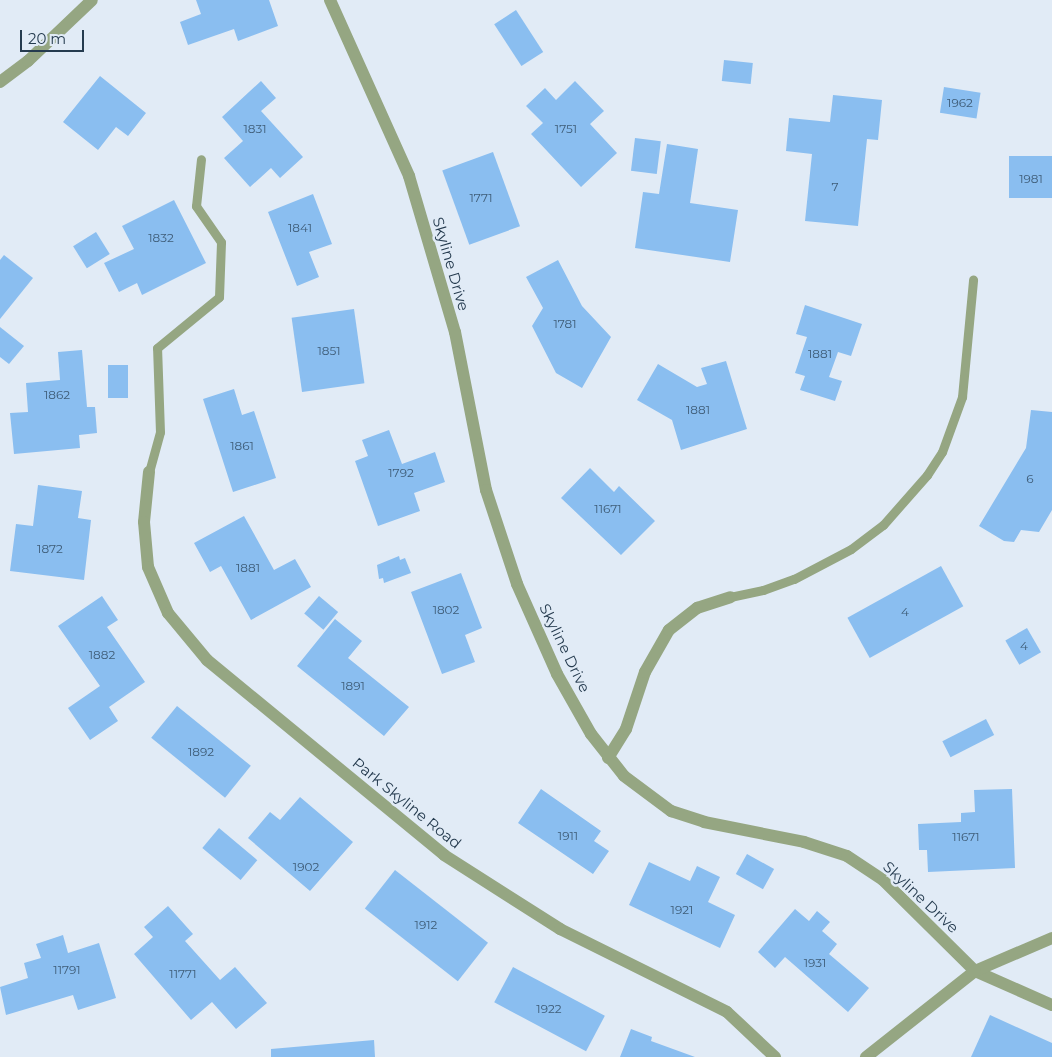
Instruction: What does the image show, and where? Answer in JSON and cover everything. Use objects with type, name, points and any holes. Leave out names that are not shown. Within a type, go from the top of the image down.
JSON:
[{"type":"street","points":[[0,82],[28,61],[92,0]]},
{"type":"street","name":"Skyline Drive","points":[[330,0],[409,176],[455,332],[486,490],[517,584],[557,674],[608,758],[624,776],[671,811],[704,822],[804,842],[847,856],[883,880],[975,970],[1052,1005]]},
{"type":"street","name":"Park Skyline Road","points":[[149,472],[144,522],[148,567],[168,613],[207,660],[444,855],[560,929],[727,1012],[776,1057]]},
{"type":"street","points":[[608,758],[626,729],[645,672],[669,630],[697,608],[730,598]]},
{"type":"street","points":[[866,1057],[975,970],[1052,938]]},
{"type":"lane","points":[[149,472],[160,432],[157,348],[219,297],[221,242],[196,206],[201,159]]},
{"type":"lane","points":[[730,598],[794,579],[851,549],[883,525],[927,475],[942,452],[962,397],[974,280]]},
{"type":"building","points":[[196,0],[269,0],[278,26],[238,41],[234,29],[188,45],[180,22],[201,14]]},
{"type":"building","points":[[516,10],[543,52],[521,66],[494,24]]},
{"type":"building","points":[[724,60],[753,63],[751,84],[722,81]]},
{"type":"building","points":[[100,76],[146,113],[128,136],[116,127],[98,150],[63,122]]},
{"type":"building","points":[[261,81],[276,98],[261,111],[303,157],[280,178],[271,168],[250,187],[224,158],[243,141],[222,117]]},
{"type":"building","points":[[575,81],[604,111],[590,124],[617,153],[581,187],[531,134],[543,123],[526,106],[545,88],[556,100]]},
{"type":"building","points":[[944,87],[981,93],[976,118],[940,113]]},
{"type":"building","points":[[833,95],[882,100],[878,140],[867,139],[858,226],[805,221],[812,154],[786,151],[789,118],[830,122]]},
{"type":"building","points":[[635,138],[661,141],[657,174],[631,171]]},
{"type":"building","points":[[667,144],[698,149],[690,203],[738,210],[730,262],[635,248],[643,192],[659,194]]},
{"type":"building","points":[[493,152],[520,226],[469,245],[442,170]]},
{"type":"building","points":[[1009,156],[1052,156],[1052,198],[1009,198]]},
{"type":"building","points":[[313,194],[332,244],[309,252],[319,277],[297,286],[268,212]]},
{"type":"building","points":[[174,200],[206,263],[142,295],[137,283],[119,292],[104,263],[134,249],[122,226]]},
{"type":"building","points":[[96,232],[110,254],[87,268],[73,246]]},
{"type":"building","points":[[4,255],[33,278],[0,319],[0,260]]},
{"type":"building","points":[[558,260],[582,306],[611,337],[582,388],[556,373],[532,326],[543,308],[526,277]]},
{"type":"building","points":[[805,305],[862,324],[851,356],[838,352],[829,377],[842,381],[835,401],[800,390],[805,376],[795,373],[807,337],[796,334]]},
{"type":"building","points":[[354,309],[364,383],[302,392],[292,318]]},
{"type":"building","points":[[0,327],[24,346],[9,364],[0,357]]},
{"type":"building","points":[[82,350],[87,407],[95,407],[97,433],[79,435],[80,448],[14,454],[10,413],[28,412],[26,383],[60,380],[58,352]]},
{"type":"building","points":[[726,361],[747,429],[681,450],[672,420],[637,400],[658,364],[697,387],[707,384],[701,368]]},
{"type":"building","points":[[108,365],[128,365],[128,398],[108,398]]},
{"type":"building","points":[[234,389],[242,415],[254,411],[276,478],[233,492],[203,399]]},
{"type":"building","points":[[1031,410],[1052,412],[1052,510],[1039,532],[1021,530],[1014,542],[1004,541],[979,526],[1026,448]]},
{"type":"building","points":[[389,430],[402,464],[435,452],[445,482],[414,493],[420,511],[378,526],[355,461],[368,456],[362,440]]},
{"type":"building","points":[[590,468],[614,492],[619,486],[655,521],[621,555],[561,498]]},
{"type":"building","points":[[38,485],[82,491],[78,518],[91,520],[84,580],[10,571],[16,524],[33,526]]},
{"type":"building","points":[[244,516],[274,570],[295,559],[311,587],[251,620],[221,566],[210,572],[194,543]]},
{"type":"building","points":[[399,556],[400,560],[405,558],[411,573],[384,583],[383,578],[379,579],[377,565]]},
{"type":"building","points":[[941,566],[963,606],[870,658],[847,618]]},
{"type":"building","points":[[461,573],[482,628],[465,635],[475,662],[442,674],[411,592]]},
{"type":"building","points":[[102,596],[118,620],[107,627],[145,682],[109,707],[118,721],[90,740],[68,708],[100,686],[58,626]]},
{"type":"building","points":[[319,596],[338,612],[323,630],[304,614]]},
{"type":"building","points":[[335,619],[362,641],[348,658],[409,707],[384,736],[297,666]]},
{"type":"building","points":[[1027,628],[1041,652],[1019,665],[1005,640]]},
{"type":"building","points":[[177,706],[251,766],[225,798],[151,738]]},
{"type":"building","points":[[986,719],[994,735],[951,757],[942,741]]},
{"type":"building","points":[[541,789],[601,831],[594,841],[609,851],[593,874],[518,823]]},
{"type":"building","points":[[1012,789],[1015,868],[928,872],[927,850],[919,850],[918,824],[961,822],[961,813],[975,812],[974,790]]},
{"type":"building","points":[[300,797],[353,842],[310,891],[248,838],[270,812],[280,820]]},
{"type":"building","points":[[219,828],[257,860],[241,880],[202,848]]},
{"type":"building","points":[[747,854],[774,869],[763,889],[736,874]]},
{"type":"building","points":[[649,862],[690,881],[697,866],[720,877],[708,902],[735,915],[720,948],[629,905]]},
{"type":"building","points":[[395,870],[488,943],[458,981],[365,909]]},
{"type":"building","points":[[168,906],[193,934],[185,941],[220,980],[235,967],[267,1003],[236,1029],[212,1002],[191,1020],[134,954],[153,937],[144,927]]},
{"type":"building","points":[[795,909],[809,921],[817,911],[830,922],[822,931],[837,944],[829,954],[869,988],[848,1012],[785,957],[775,968],[758,952]]},
{"type":"building","points":[[63,935],[68,953],[99,943],[116,998],[78,1010],[73,995],[6,1015],[0,987],[28,978],[24,963],[41,958],[36,944]]},
{"type":"building","points":[[513,967],[605,1016],[586,1051],[494,1002]]},
{"type":"building","points":[[990,1015],[1052,1043],[1052,1057],[971,1057]]},
{"type":"building","points":[[631,1029],[652,1037],[651,1041],[695,1057],[620,1057]]},
{"type":"building","points":[[374,1040],[375,1057],[271,1057],[271,1049]]}]
